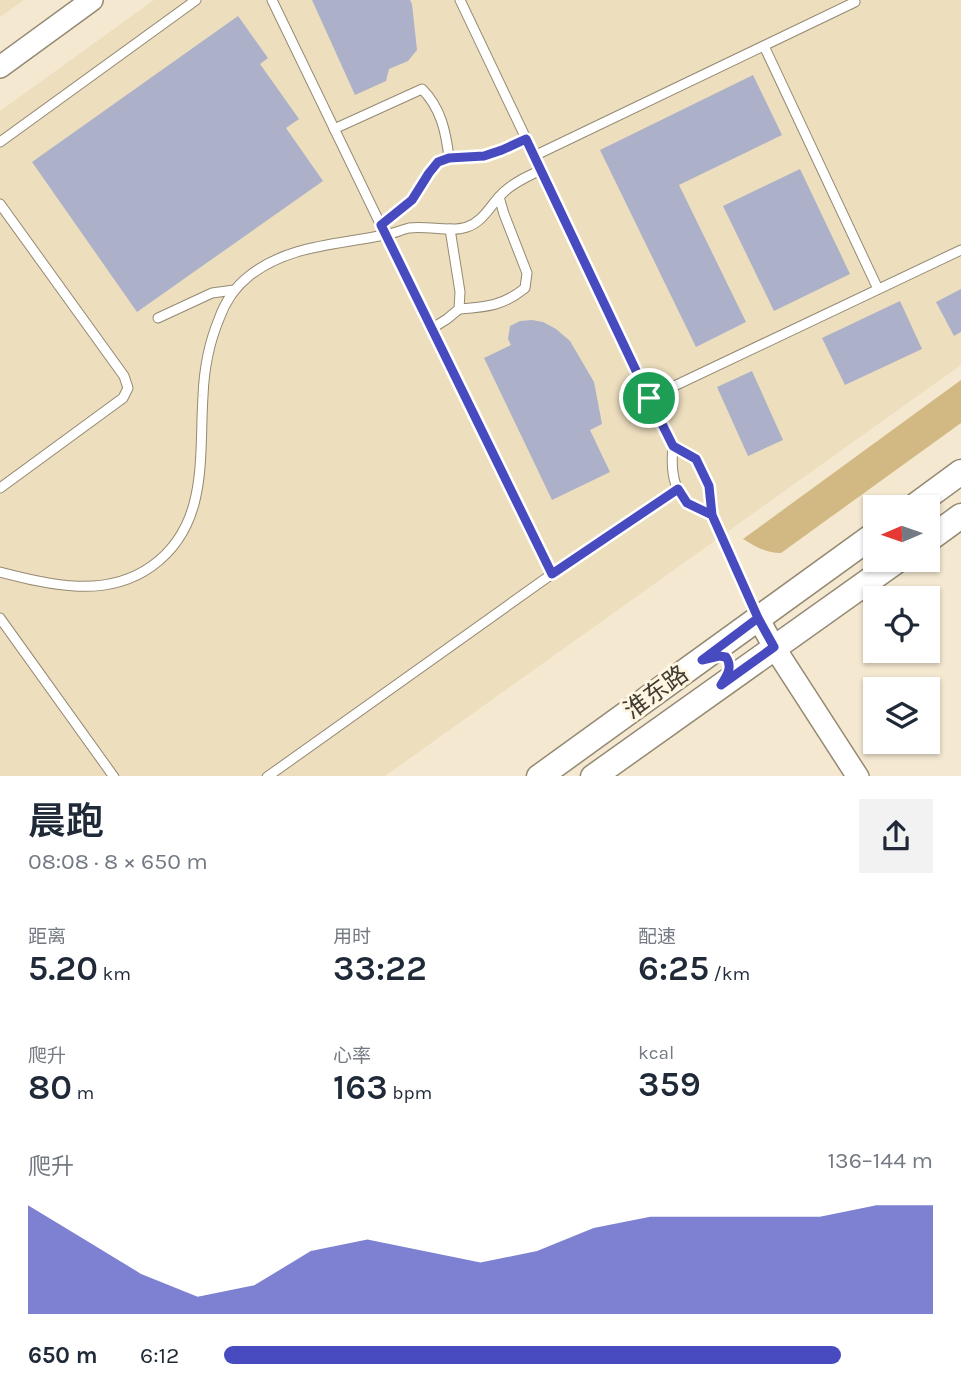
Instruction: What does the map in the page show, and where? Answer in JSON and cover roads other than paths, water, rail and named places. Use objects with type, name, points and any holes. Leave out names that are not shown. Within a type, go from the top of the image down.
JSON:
[{"type":"main road","points":[[930,495],[961,472]]},
{"type":"main road","points":[[940,531],[961,516]]},
{"type":"main road","name":"淮东路","points":[[539,776],[863,543]]},
{"type":"main road","name":"淮东路","points":[[593,776],[881,572]]},
{"type":"main road","points":[[702,660],[726,657],[729,670],[721,685]]},
{"type":"street","points":[[0,67],[93,0]]},
{"type":"street","points":[[758,618],[858,776]]},
{"type":"lane","points":[[0,142],[196,0]]},
{"type":"lane","points":[[271,0],[552,574]]},
{"type":"lane","points":[[460,0],[673,446],[671,467],[678,489],[687,503],[712,515]]},
{"type":"lane","points":[[534,156],[855,2]]},
{"type":"lane","points":[[764,46],[878,289]]},
{"type":"lane","points":[[334,129],[422,89],[432,99],[446,132],[449,158]]},
{"type":"lane","points":[[381,225],[412,200],[438,162],[449,158],[484,156],[526,139]]},
{"type":"lane","points":[[0,572],[60,586],[97,587],[126,580],[163,559],[182,532],[197,496],[201,472],[203,395],[208,354],[217,323],[234,290],[249,276],[273,261],[311,247],[409,229],[466,227],[487,214],[499,197],[519,181],[541,170]]},
{"type":"lane","points":[[431,329],[458,309],[496,305],[513,298],[525,288],[527,273],[499,197]]},
{"type":"lane","points":[[0,204],[124,376],[128,388],[123,398],[0,488]]},
{"type":"lane","points":[[450,229],[460,292],[458,309]]},
{"type":"lane","points":[[649,398],[961,250]]},
{"type":"lane","points":[[158,318],[212,293],[234,290]]},
{"type":"lane","points":[[673,446],[696,459],[709,486],[712,515],[758,618]]},
{"type":"lane","points":[[267,776],[552,574],[678,489]]},
{"type":"lane","points":[[0,618],[114,776]]}]
